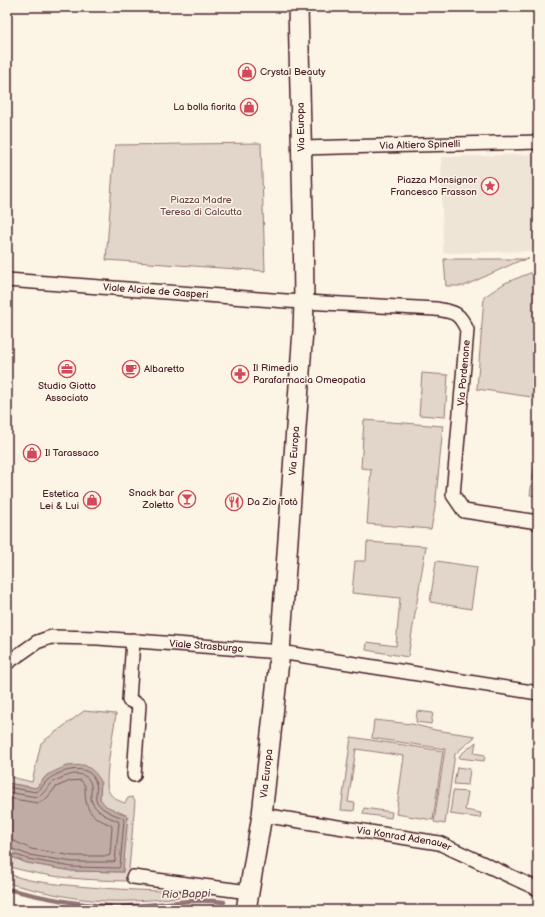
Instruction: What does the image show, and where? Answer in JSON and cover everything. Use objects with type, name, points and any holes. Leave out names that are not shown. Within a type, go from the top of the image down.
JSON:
[{"type":"street","name":"Via Europa","points":[[132,877],[248,901],[262,815],[280,652],[297,422],[304,302],[298,7]]},
{"type":"street","name":"Via Altiero Spinelli","points":[[301,148],[538,142]]},
{"type":"street","name":"Viale Alcide de Gasperi","points":[[7,280],[304,302]]},
{"type":"street","name":"Via Pordenone","points":[[304,302],[436,309],[452,312],[462,318],[467,330],[453,495],[464,511],[538,522]]},
{"type":"street","name":"Viale Strasburgo","points":[[7,663],[37,642],[51,637],[66,636],[280,652]]},
{"type":"street","points":[[133,640],[129,700],[139,705],[134,775]]},
{"type":"street","points":[[280,652],[538,693]]},
{"type":"street","name":"Via Konrad Adenauer","points":[[262,815],[440,843],[538,889]]},
{"type":"shaded area","name":"Piazza Monsignor Francesco Frasson","points":[[538,154],[538,251],[443,253],[441,157]]},
{"type":"green space","name":"Piazza Madre Teresa di Calcutta","points":[[261,143],[265,271],[106,260],[115,145]]},
{"type":"green space","points":[[444,259],[529,259],[519,261],[464,286],[446,286]]},
{"type":"green space","points":[[530,273],[538,273],[538,398],[477,389],[484,297],[505,283]]},
{"type":"green space","points":[[422,373],[448,375],[445,417],[419,415]]},
{"type":"green space","points":[[364,420],[443,426],[435,508],[431,529],[367,524],[371,469],[361,468]]},
{"type":"green space","points":[[538,442],[538,496],[530,495]]},
{"type":"green space","points":[[367,542],[426,546],[408,657],[366,650],[367,642],[396,646],[400,598],[352,593],[355,561],[366,561]]},
{"type":"green space","points":[[436,561],[477,567],[471,609],[430,602]]},
{"type":"green space","points":[[84,711],[116,714],[108,765],[107,784],[109,792],[117,800],[125,803],[128,798],[132,797],[135,801],[128,881],[51,876],[7,866],[7,855],[27,863],[72,871],[123,872],[105,806],[100,799],[101,782],[47,775],[36,788],[7,783],[7,776],[32,782],[41,743]]},
{"type":"green space","points":[[417,711],[433,713],[431,724],[416,722]]},
{"type":"green space","points":[[374,720],[412,724],[435,730],[476,736],[455,754],[445,824],[434,822],[445,749],[372,738]]},
{"type":"green space","points":[[351,737],[443,751],[433,820],[396,814],[404,756],[356,749],[348,802],[355,803],[354,811],[341,810]]},
{"type":"green space","points":[[476,742],[474,753],[485,755],[484,761],[459,758],[460,755]]},
{"type":"green space","points":[[457,767],[470,769],[468,785],[454,784]]},
{"type":"green space","points":[[453,791],[468,792],[465,810],[481,813],[480,818],[450,814]]},
{"type":"green space","points":[[364,808],[392,812],[391,818],[363,814]]},
{"type":"green space","points":[[7,873],[29,880],[85,887],[212,893],[137,901],[80,899],[7,883]]},
{"type":"water","points":[[84,765],[90,768],[97,775],[100,783],[100,799],[106,806],[128,816],[123,872],[72,871],[27,863],[7,855],[7,783],[36,788],[47,775],[66,766]]},
{"type":"waterway","name":"Rio Bappi","points":[[7,889],[68,902],[114,906],[189,901],[224,902]]},
{"type":"waterway","name":"Rio Bappi","points":[[267,908],[276,910]]},
{"type":"place","name":"Crystal Beauty","points":[[247,72]]},
{"type":"place","name":"La bolla fiorita","points":[[249,107]]},
{"type":"place","name":"Piazza Monsignor Francesco Frasson","points":[[490,186]]},
{"type":"place","name":"Studio Giotto Associato","points":[[67,369]]},
{"type":"place","name":"Albaretto","points":[[131,369]]},
{"type":"place","name":"Il Rimedio Parafarmacia Omeopatia","points":[[240,374]]},
{"type":"place","name":"Il Tarassaco","points":[[32,453]]},
{"type":"place","name":"Snack bar Zoletto","points":[[187,499]]},
{"type":"place","name":"Estetica Lei & Lui","points":[[92,500]]},
{"type":"place","name":"Da Zio Totò","points":[[234,502]]}]
